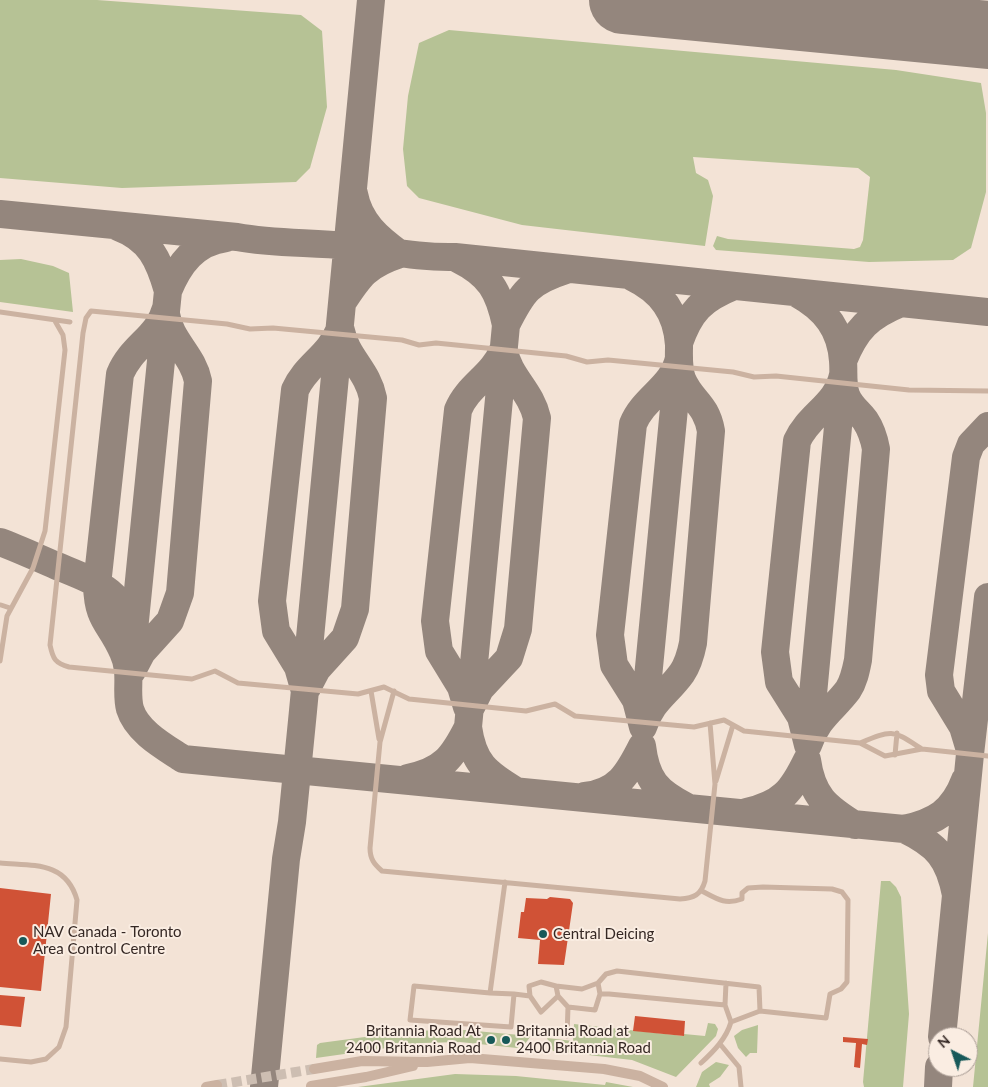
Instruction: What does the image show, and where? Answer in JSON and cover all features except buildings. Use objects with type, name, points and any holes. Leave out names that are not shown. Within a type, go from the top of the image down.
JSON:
[{"type":"street","points":[[314,1069],[362,1061],[427,1062],[470,1058],[604,1069],[640,1076],[662,1087]]},
{"type":"street","points":[[311,1086],[366,1078],[427,1062]]},
{"type":"street","points":[[206,1087],[217,1085]]},
{"type":"lane","points":[[988,391],[909,390],[776,376],[754,377],[733,372],[608,360],[587,362],[557,356],[436,343],[419,345],[402,340],[273,328],[250,329],[227,324],[91,311],[86,318],[83,333],[50,645],[52,657],[57,663],[69,667],[192,679],[216,671],[238,683],[358,694],[384,687],[409,699],[526,711],[555,704],[575,716],[694,727],[724,720],[744,731],[860,743],[885,756],[922,749],[988,756]]},
{"type":"lane","points":[[0,312],[70,322]]},
{"type":"lane","points":[[0,661],[7,616],[34,568],[45,532],[65,350],[63,335],[55,321]]},
{"type":"lane","points":[[1,605],[10,608]]},
{"type":"lane","points":[[371,691],[380,742]]},
{"type":"lane","points":[[394,691],[380,742],[370,848],[370,856],[376,866],[382,871],[680,899],[694,897],[702,891],[706,881],[716,784],[733,725]]},
{"type":"lane","points":[[710,723],[716,784]]},
{"type":"lane","points":[[860,743],[884,732],[897,733],[922,749]]},
{"type":"lane","points":[[895,755],[897,733]]},
{"type":"lane","points":[[0,863],[49,868],[59,872],[70,880],[77,900],[66,1027],[59,1047],[46,1059],[31,1062],[0,1059]]},
{"type":"lane","points":[[490,993],[505,882]]},
{"type":"lane","points":[[701,1063],[720,1044],[732,1022],[760,1011],[826,1018],[830,994],[841,989],[847,982],[848,900],[842,892],[832,889],[779,887],[748,888],[742,893],[742,899],[731,903],[722,902],[702,891]]},
{"type":"lane","points":[[558,996],[541,1012],[528,990],[533,983],[541,982],[582,989],[598,983],[606,974],[617,971],[759,987],[760,1011]]},
{"type":"lane","points":[[556,986],[558,996],[568,1007],[596,1010],[600,994],[598,983]]},
{"type":"lane","points":[[726,983],[725,1005],[732,1022]]},
{"type":"lane","points":[[514,994],[511,1027],[410,1020],[414,986],[514,994],[530,996]]},
{"type":"lane","points":[[600,994],[725,1005]]},
{"type":"lane","points":[[567,1036],[568,1007]]},
{"type":"lane","points":[[720,1044],[740,1067],[741,1087]]},
{"type":"green space","points":[[0,0],[97,0],[301,15],[322,31],[327,107],[310,168],[296,182],[122,188],[0,178]]},
{"type":"green space","points":[[449,30],[896,70],[981,83],[986,113],[986,192],[971,248],[953,260],[869,262],[716,250],[713,246],[717,236],[728,239],[854,249],[860,247],[863,240],[870,177],[858,168],[693,157],[696,173],[708,180],[713,196],[705,246],[522,225],[419,198],[407,186],[403,149],[408,96],[419,43]]},
{"type":"green space","points":[[21,259],[53,266],[69,273],[73,312],[0,302],[0,260]]},
{"type":"green space","points":[[881,881],[890,881],[896,887],[901,897],[909,1014],[903,1087],[864,1087],[863,1082]]},
{"type":"green space","points":[[988,933],[988,1087],[973,1087],[974,1077],[978,1077],[978,1036]]},
{"type":"green space","points":[[708,1023],[715,1024],[718,1029],[716,1036],[676,1077],[632,1060],[553,1051],[547,1038],[573,1041],[574,1024],[684,1036],[684,1034],[705,1036]]},
{"type":"green space","points":[[758,1025],[757,1053],[750,1053],[746,1057],[738,1048],[734,1036],[742,1030]]},
{"type":"green space","points":[[453,1029],[531,1036],[524,1045],[517,1048],[460,1042],[422,1043],[316,1058],[317,1045],[320,1043],[402,1032]]},
{"type":"green space","points":[[716,1062],[729,1065],[720,1077],[709,1084],[710,1087],[696,1087],[702,1072]]},
{"type":"green space","points":[[455,1074],[516,1076],[605,1085],[606,1082],[633,1087],[358,1087]]},
{"type":"taxiway","points":[[264,1087],[286,859],[292,822],[303,711],[371,0]]},
{"type":"taxiway","points":[[974,34],[988,38]]},
{"type":"taxiway","points":[[342,303],[365,272],[380,262],[400,254],[384,242],[365,221],[360,213],[354,194]]},
{"type":"taxiway","points":[[0,214],[265,241],[348,246],[415,255],[455,257],[988,312]]},
{"type":"taxiway","points":[[118,227],[146,244],[157,260],[168,291]]},
{"type":"taxiway","points":[[130,670],[168,291],[183,263],[197,249],[215,240],[226,238]]},
{"type":"taxiway","points":[[458,259],[478,271],[491,285],[500,303],[506,325],[468,727]]},
{"type":"taxiway","points":[[506,325],[517,304],[528,289],[543,279],[566,270]]},
{"type":"taxiway","points":[[632,277],[659,296],[671,313],[678,333],[679,367],[682,379],[706,414],[711,431],[693,643],[688,662],[682,673],[655,704],[643,727]]},
{"type":"taxiway","points":[[679,343],[688,322],[699,307],[713,296],[734,286]]},
{"type":"taxiway","points":[[798,294],[824,313],[835,330],[842,350],[846,395],[867,423],[876,449],[858,660],[848,690],[821,721],[808,745]]},
{"type":"taxiway","points":[[843,361],[853,340],[865,325],[880,313],[901,303]]},
{"type":"taxiway","points":[[166,308],[157,327],[131,356],[120,374],[97,585],[102,615],[118,642],[128,667],[130,709],[139,725],[160,744],[183,759],[904,829],[925,841],[940,854],[950,871],[956,895]]},
{"type":"taxiway","points":[[132,671],[142,652],[170,621],[180,593],[198,381],[191,363],[168,324],[166,314]]},
{"type":"taxiway","points":[[304,688],[298,667],[276,631],[272,601],[295,390],[305,374],[335,340],[339,331]]},
{"type":"taxiway","points":[[307,688],[317,669],[345,638],[355,609],[373,398],[367,380],[347,349],[341,331]]},
{"type":"taxiway","points":[[467,707],[461,687],[439,651],[435,621],[458,410],[462,401],[493,367],[503,350]]},
{"type":"taxiway","points":[[471,707],[480,689],[509,658],[518,629],[537,418],[530,400],[510,369],[504,351]]},
{"type":"taxiway","points":[[643,727],[636,700],[614,665],[610,635],[633,424],[644,406],[671,377],[679,358]]},
{"type":"taxiway","points":[[644,719],[678,367]]},
{"type":"taxiway","points":[[808,745],[801,717],[779,682],[775,652],[797,441],[808,424],[835,394],[843,375]]},
{"type":"taxiway","points":[[809,737],[842,384]]},
{"type":"taxiway","points":[[969,747],[963,727],[941,691],[939,675],[966,457],[971,444],[988,426]]},
{"type":"taxiway","points":[[0,542],[83,577],[106,590],[123,608],[131,635]]},
{"type":"taxiway","points":[[943,1027],[970,754],[988,597]]},
{"type":"taxiway","points":[[408,778],[430,771],[446,761],[457,747],[468,727],[473,750],[477,758],[489,772],[516,791]]},
{"type":"taxiway","points":[[585,796],[606,790],[621,780],[642,746],[646,768],[655,784],[668,796],[687,807]]},
{"type":"taxiway","points":[[747,812],[769,805],[785,795],[807,760],[813,783],[822,799],[828,806],[855,825]]},
{"type":"taxiway","points":[[904,829],[925,823],[942,814],[955,800],[965,780]]},
{"type":"taxiway","points":[[938,1077],[938,1087]]},
{"type":"runway","points":[[623,0],[988,35]]},
{"type":"tunnel","points":[[217,1085],[314,1069]]},
{"type":"place","name":"Central Deicing","points":[[543,934]]},
{"type":"place","name":"NAV Canada - Toronto Area Control Centre","points":[[23,941]]},
{"type":"place","name":"Britannia Road At 2400 Britannia Road","points":[[491,1040]]},
{"type":"place","name":"Britannia Road at 2400 Britannia Road","points":[[506,1040]]}]
